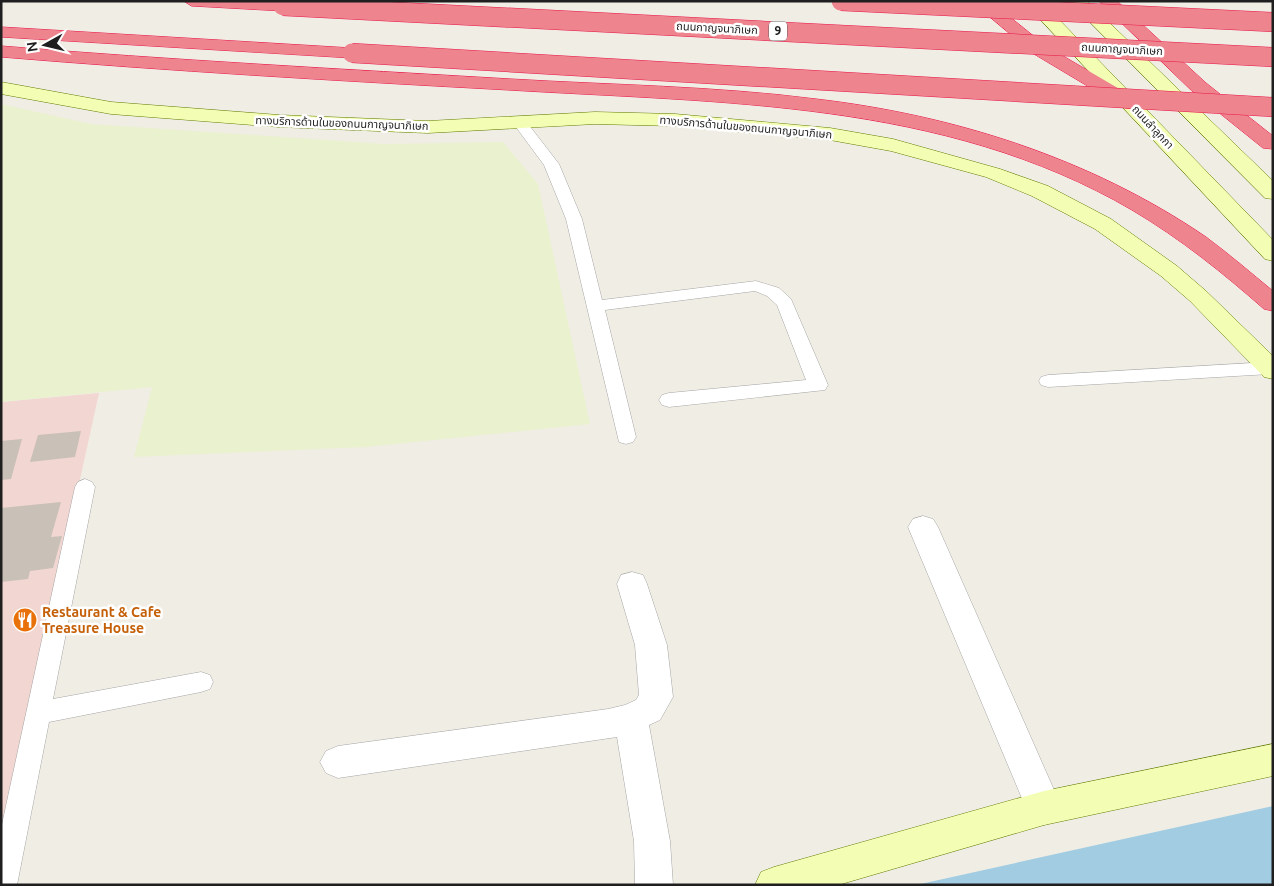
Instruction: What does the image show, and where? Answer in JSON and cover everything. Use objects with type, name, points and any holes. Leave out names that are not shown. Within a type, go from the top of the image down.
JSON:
[{"type":"highway","name":"ถนนกาญจนาภิเษก","points":[[192,1],[1273,57]]},
{"type":"highway","points":[[841,1],[1273,22]]},
{"type":"highway","points":[[979,1],[1040,50],[1133,105]]},
{"type":"highway","points":[[1107,1],[1199,87],[1271,146]]},
{"type":"highway","points":[[1117,1],[1271,146]]},
{"type":"highway","points":[[1,32],[1273,107]]},
{"type":"highway","points":[[1,51],[149,64],[768,99],[813,103],[892,115],[996,143],[1060,167],[1114,191],[1188,235],[1273,304]]},
{"type":"main road","name":"ถนนลำลูกกา","points":[[1031,1],[1133,105],[1273,254]]},
{"type":"main road","points":[[1077,1],[1273,193]]},
{"type":"main road","name":"ทางบริการด้านในของถนนกาญจนาภิเษก","points":[[1,88],[111,108],[242,119],[428,127],[620,118],[726,123],[830,134],[893,145],[958,162],[1040,192],[1103,224],[1137,246],[1198,296],[1271,370]]},
{"type":"main road","points":[[774,885],[1044,808],[1273,760]]},
{"type":"street","points":[[923,527],[1044,808]]},
{"type":"street","points":[[338,762],[631,718],[648,710],[656,697],[652,645],[632,584]]},
{"type":"street","points":[[631,718],[652,841],[654,885]]},
{"type":"lane","points":[[520,122],[551,164],[574,219],[626,437]]},
{"type":"lane","points":[[595,306],[756,286],[773,292],[785,302],[818,384],[669,400]]},
{"type":"lane","points":[[1048,381],[1271,370]]},
{"type":"lane","points":[[3,885],[85,487]]},
{"type":"lane","points":[[38,714],[200,682]]},
{"type":"shaded area","name":"Restaurant & Cafe Treasure House","points":[[99,393],[1,838],[1,402]]},
{"type":"green space","points":[[1,104],[91,124],[385,144],[503,142],[538,184],[590,424],[366,447],[134,457],[152,387],[1,402]]},
{"type":"water","points":[[1273,806],[1273,885],[916,885]]},
{"type":"building","points":[[81,431],[75,457],[30,462],[38,435]]},
{"type":"building","points":[[22,439],[11,479],[1,480],[1,441]]},
{"type":"building","points":[[61,502],[51,537],[62,536],[53,568],[30,571],[28,579],[1,582],[1,508]]},
{"type":"place","name":"Restaurant & Cafe Treasure House","points":[[25,620]]}]
